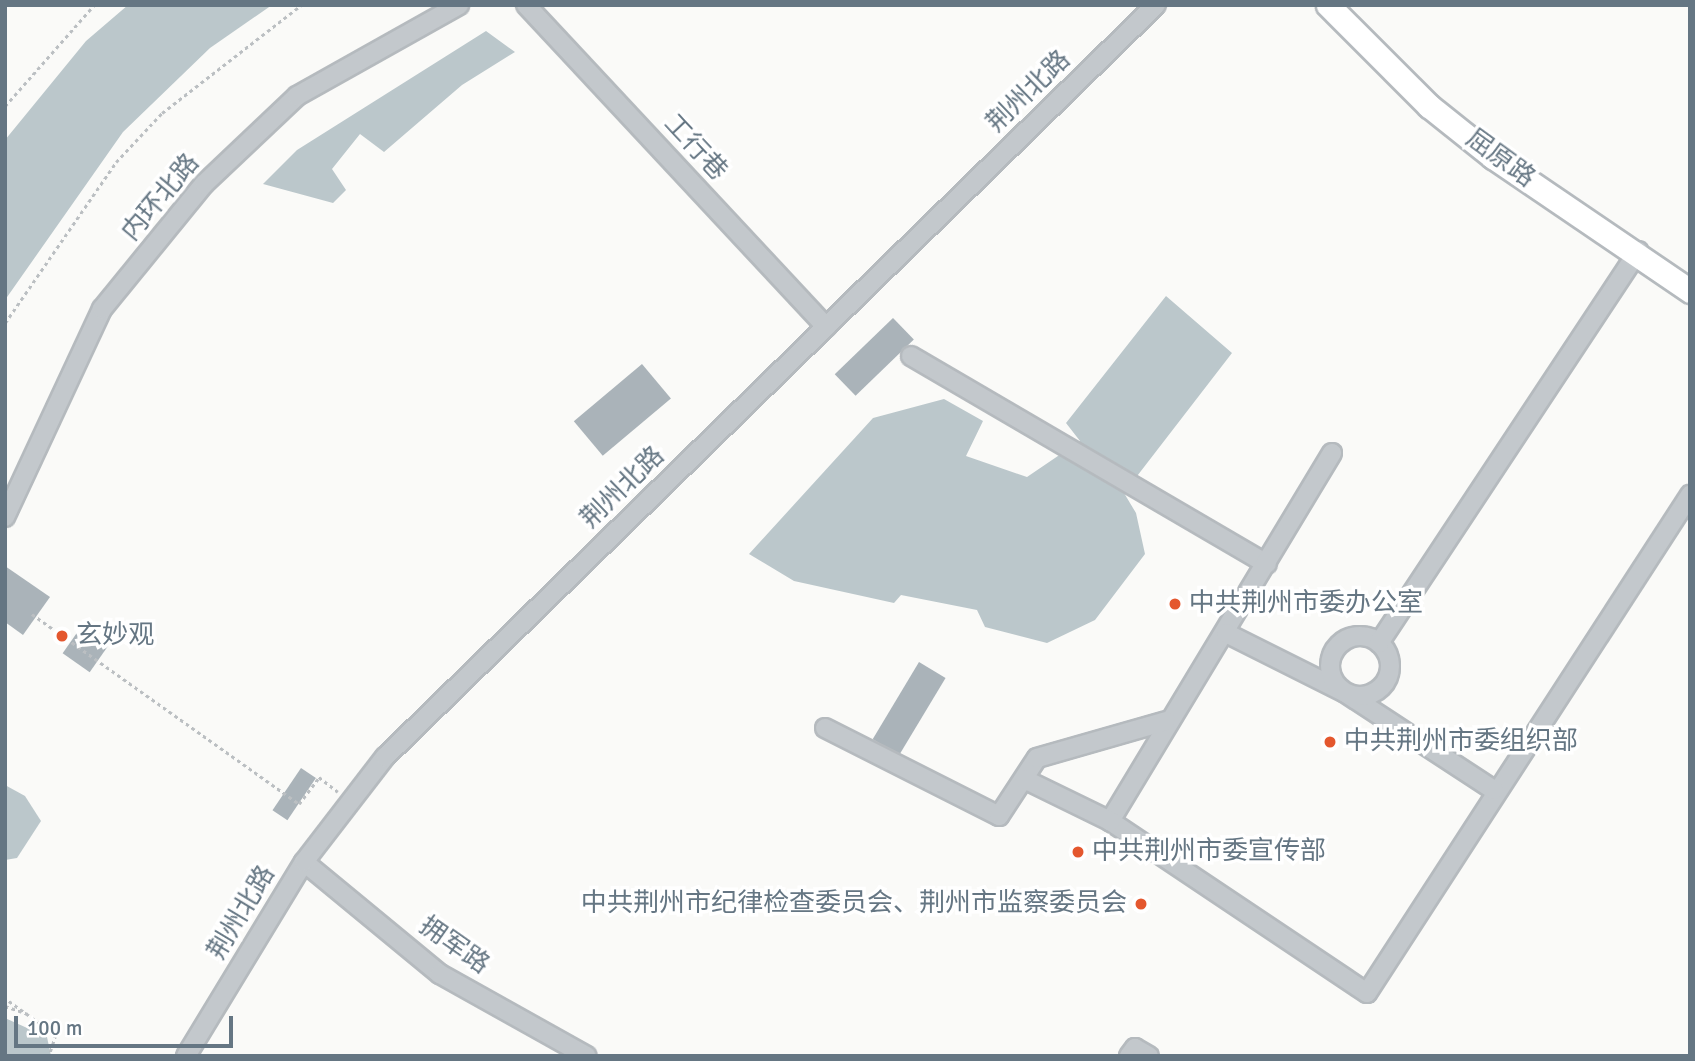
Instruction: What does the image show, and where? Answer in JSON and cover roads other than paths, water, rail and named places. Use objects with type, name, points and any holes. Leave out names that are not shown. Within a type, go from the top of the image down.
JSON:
[{"type":"main road","name":"屈原路","points":[[1328,5],[1429,106],[1482,148],[1638,251],[1690,291]]},
{"type":"street","name":"内环北路","points":[[5,517],[102,309],[204,184],[297,96],[459,5]]},
{"type":"street","name":"工行巷","points":[[526,5],[826,327]]},
{"type":"street","name":"荆州北路","points":[[186,1056],[304,862],[385,757],[1156,5]]},
{"type":"street","points":[[1379,643],[1638,251]]},
{"type":"street","points":[[911,356],[1267,564]]},
{"type":"street","points":[[1110,821],[1166,721],[1226,633],[1332,453]]},
{"type":"street","points":[[1024,779],[1110,821],[1367,993],[1494,790],[1690,495]]},
{"type":"street","points":[[1226,633],[1344,692],[1494,790]]},
{"type":"street","points":[[1361,636],[1379,643],[1390,670],[1382,688],[1363,696],[1344,692],[1330,667],[1336,649],[1361,636]]},
{"type":"street","points":[[825,728],[999,816],[1037,758],[1166,721]]},
{"type":"street","name":"拥军路","points":[[304,862],[440,974],[587,1056]]},
{"type":"street","points":[[1129,1056],[1135,1048],[1149,1056]]},
{"type":"place","name":"中共荆州市委办公室","points":[[1175,604]]},
{"type":"place","name":"玄妙观","points":[[62,636]]},
{"type":"place","name":"中共荆州市委组织部","points":[[1330,742]]},
{"type":"place","name":"中共荆州市委宣传部","points":[[1078,852]]},
{"type":"place","name":"中共荆州市纪律检查委员会、荆州市监察委员会","points":[[1141,904]]}]
